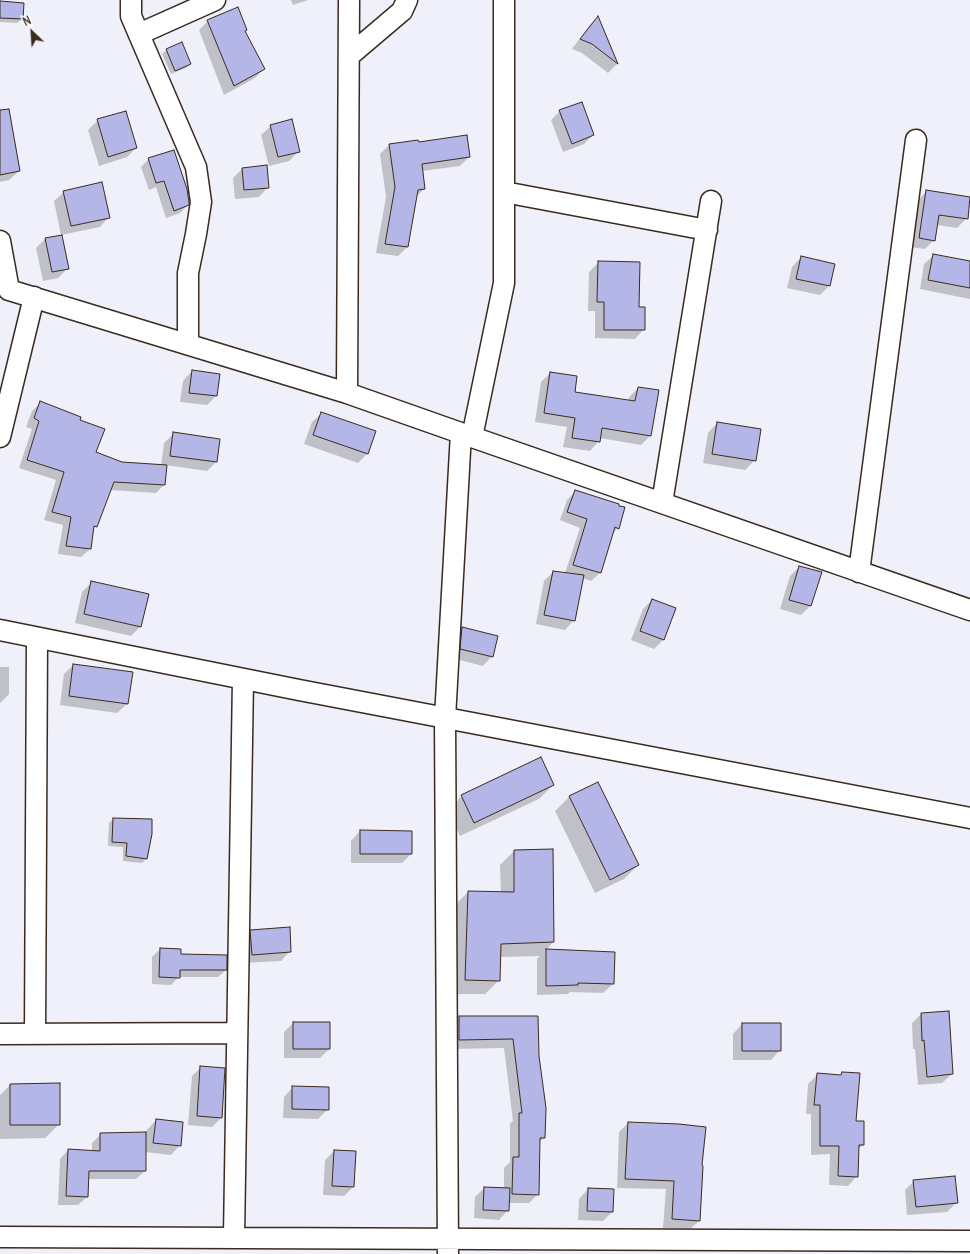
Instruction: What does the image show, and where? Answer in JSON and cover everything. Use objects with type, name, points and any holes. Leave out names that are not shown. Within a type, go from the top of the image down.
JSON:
[{"type":"street","points":[[131,0],[131,16],[138,34],[196,167],[201,202],[188,273],[188,344]]},
{"type":"street","points":[[138,34],[216,0]]},
{"type":"street","points":[[347,393],[349,0]]},
{"type":"street","points":[[349,56],[402,11],[407,0]]},
{"type":"street","points":[[448,1246],[445,718],[466,435],[504,283],[504,0]]},
{"type":"street","points":[[859,572],[916,140]]},
{"type":"street","points":[[504,192],[707,230]]},
{"type":"street","points":[[662,503],[712,201]]},
{"type":"street","points":[[0,241],[4,291],[34,297],[347,393],[970,610]]},
{"type":"street","points":[[0,437],[3,412],[34,297]]},
{"type":"street","points":[[0,630],[243,679],[970,818]]},
{"type":"street","points":[[36,1034],[37,638]]},
{"type":"street","points":[[234,1237],[243,679]]},
{"type":"street","points":[[0,1034],[237,1034]]},
{"type":"street","points":[[0,1237],[47,1245],[234,1237],[448,1246],[833,1248],[970,1241]]},
{"type":"building","points":[[0,1],[24,3],[23,19],[0,18]]},
{"type":"building","points":[[238,7],[247,30],[245,31],[265,69],[234,86],[207,20]]},
{"type":"building","points":[[598,16],[618,64],[592,44],[580,39]]},
{"type":"building","points":[[182,42],[191,64],[175,71],[166,49]]},
{"type":"building","points":[[582,102],[594,135],[572,144],[559,110]]},
{"type":"building","points":[[9,109],[20,171],[0,175],[0,110]]},
{"type":"building","points":[[126,111],[137,148],[108,157],[97,119]]},
{"type":"building","points":[[292,119],[300,152],[278,157],[270,125]]},
{"type":"building","points":[[467,135],[470,157],[422,164],[425,189],[418,190],[408,247],[385,244],[395,187],[389,144],[418,140],[419,142]]},
{"type":"building","points":[[174,150],[187,189],[189,205],[174,211],[164,181],[156,183],[148,158]]},
{"type":"building","points":[[267,165],[269,188],[244,190],[242,168]]},
{"type":"building","points":[[102,182],[110,218],[71,226],[63,191]]},
{"type":"building","points":[[926,190],[970,197],[968,219],[939,215],[935,241],[919,238]]},
{"type":"building","points":[[62,235],[69,269],[52,272],[45,238]]},
{"type":"building","points":[[933,254],[970,261],[970,288],[928,280]]},
{"type":"building","points":[[801,256],[835,264],[830,286],[796,279]]},
{"type":"building","points":[[598,261],[640,262],[639,307],[645,307],[645,330],[604,330],[604,302],[597,302]]},
{"type":"building","points":[[192,370],[220,374],[217,396],[189,393]]},
{"type":"building","points":[[550,372],[577,376],[575,392],[635,401],[638,387],[659,390],[651,436],[602,428],[600,442],[572,438],[575,418],[544,413]]},
{"type":"building","points":[[40,401],[81,417],[80,420],[105,429],[96,452],[122,462],[167,465],[165,485],[114,482],[97,527],[94,526],[91,549],[66,546],[71,517],[52,512],[64,472],[27,460],[39,421],[34,418]]},
{"type":"building","points":[[321,412],[376,431],[368,454],[313,435]]},
{"type":"building","points":[[717,422],[761,429],[756,461],[712,454]]},
{"type":"building","points":[[173,432],[220,439],[217,462],[170,456]]},
{"type":"building","points":[[575,490],[625,507],[619,529],[615,527],[601,573],[573,565],[587,519],[567,512]]},
{"type":"building","points":[[799,566],[822,572],[811,606],[789,600]]},
{"type":"building","points":[[553,571],[584,575],[575,621],[544,615]]},
{"type":"building","points":[[91,581],[149,594],[141,627],[84,614]]},
{"type":"building","points":[[652,599],[676,608],[664,640],[640,631]]},
{"type":"building","points":[[462,627],[498,636],[493,657],[460,649]]},
{"type":"building","points":[[73,664],[133,672],[128,704],[69,696]]},
{"type":"building","points":[[541,757],[554,785],[474,823],[461,795]]},
{"type":"building","points":[[598,782],[639,865],[610,880],[569,796]]},
{"type":"building","points":[[113,818],[152,819],[152,834],[147,859],[126,856],[127,843],[112,842]]},
{"type":"building","points":[[360,830],[412,831],[412,854],[360,854]]},
{"type":"building","points":[[553,849],[554,942],[501,944],[500,981],[465,980],[468,891],[514,892],[514,850]]},
{"type":"building","points":[[290,927],[291,952],[252,955],[250,930]]},
{"type":"building","points":[[160,948],[181,949],[181,954],[227,955],[227,970],[180,970],[180,978],[159,977]]},
{"type":"building","points":[[546,949],[615,952],[614,984],[578,983],[578,985],[546,986]]},
{"type":"building","points":[[949,1011],[953,1074],[927,1077],[924,1040],[922,1041],[921,1013]]},
{"type":"building","points":[[459,1016],[538,1016],[539,1056],[546,1108],[545,1138],[540,1138],[539,1195],[512,1194],[513,1157],[519,1157],[519,1113],[522,1113],[513,1039],[459,1040]]},
{"type":"building","points":[[293,1022],[330,1022],[330,1049],[293,1049]]},
{"type":"building","points":[[742,1023],[781,1023],[781,1051],[742,1051]]},
{"type":"building","points":[[200,1066],[225,1068],[222,1118],[197,1116]]},
{"type":"building","points":[[842,1072],[860,1073],[856,1121],[864,1121],[864,1145],[859,1145],[858,1177],[838,1176],[839,1146],[820,1146],[820,1105],[814,1105],[817,1073],[841,1075]]},
{"type":"building","points":[[60,1083],[60,1125],[10,1125],[10,1084]]},
{"type":"building","points":[[292,1086],[329,1087],[329,1110],[292,1109]]},
{"type":"building","points":[[156,1119],[183,1122],[181,1146],[153,1143]]},
{"type":"building","points":[[628,1122],[679,1124],[706,1127],[702,1165],[700,1221],[672,1219],[674,1181],[625,1179]]},
{"type":"building","points":[[146,1132],[146,1171],[89,1171],[88,1197],[66,1196],[68,1149],[100,1151],[100,1133]]},
{"type":"building","points":[[334,1150],[356,1151],[354,1187],[332,1186]]},
{"type":"building","points":[[955,1176],[958,1203],[916,1207],[913,1180]]},
{"type":"building","points":[[484,1187],[510,1188],[509,1211],[483,1210]]},
{"type":"building","points":[[588,1188],[614,1189],[613,1212],[587,1211]]}]
